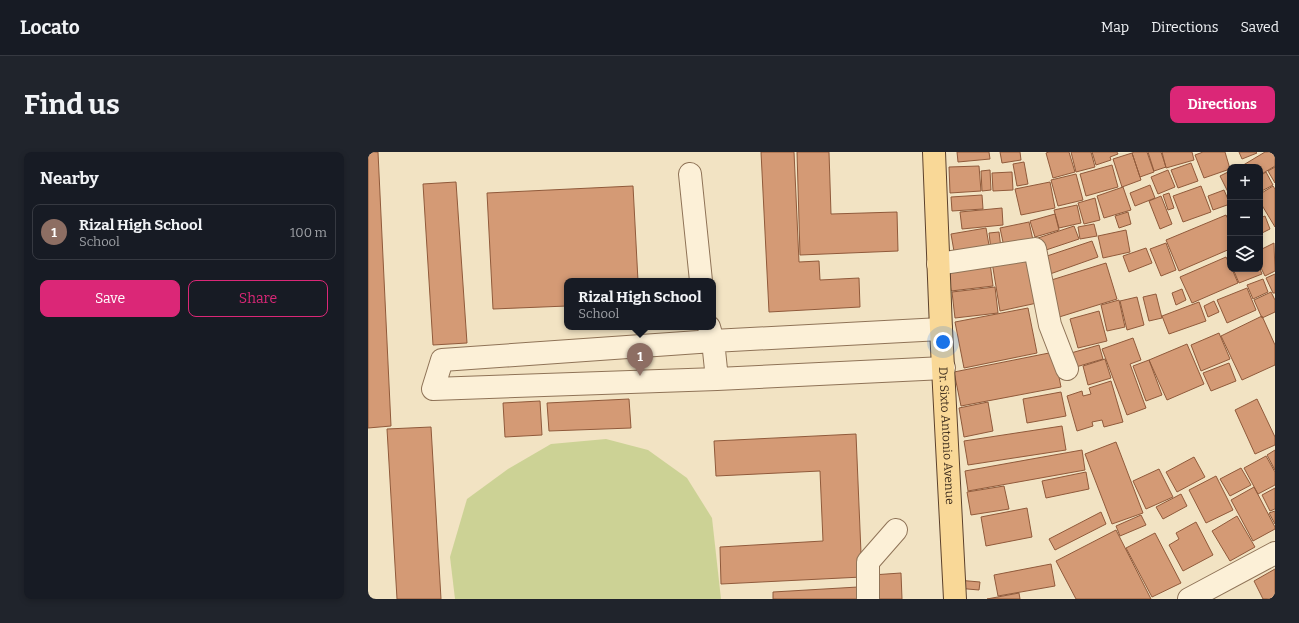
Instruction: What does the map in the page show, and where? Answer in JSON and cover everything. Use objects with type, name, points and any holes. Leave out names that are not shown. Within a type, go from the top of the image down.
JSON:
[{"type":"main road","name":"Dr. Sixto Antonio Avenue","points":[[934,152],[941,329],[955,599]]},
{"type":"street","points":[[690,174],[701,278]]},
{"type":"street","points":[[938,264],[1035,249],[1050,325],[1067,369]]},
{"type":"street","points":[[941,329],[711,334],[442,360],[433,389],[717,379],[944,368]]},
{"type":"street","points":[[711,334],[717,379]]},
{"type":"street","points":[[868,599],[868,562],[896,530]]},
{"type":"street","points":[[1189,599],[1275,553]]},
{"type":"green space","points":[[606,439],[648,450],[687,478],[712,518],[721,599],[455,599],[450,557],[467,499],[508,469],[551,444]]},
{"type":"building","points":[[368,152],[378,152],[391,426],[368,428]]},
{"type":"building","points":[[761,152],[794,152],[799,262],[819,261],[820,280],[859,278],[860,307],[769,312]]},
{"type":"building","points":[[797,152],[829,152],[831,214],[897,212],[898,251],[800,255]]},
{"type":"building","points":[[957,152],[989,152],[990,159],[958,162]]},
{"type":"building","points":[[1000,152],[1020,152],[1021,160],[1002,163]]},
{"type":"building","points":[[1069,152],[1075,172],[1053,178],[1046,153]]},
{"type":"building","points":[[1071,152],[1091,152],[1095,167],[1076,172]]},
{"type":"building","points":[[1092,152],[1117,152],[1118,154],[1110,157],[1111,160],[1096,165]]},
{"type":"building","points":[[1147,152],[1154,172],[1140,177],[1132,153]]},
{"type":"building","points":[[1148,152],[1161,152],[1166,167],[1154,171]]},
{"type":"building","points":[[1162,152],[1192,152],[1194,160],[1166,168]]},
{"type":"building","points":[[1203,152],[1225,152],[1229,164],[1227,164],[1227,170],[1204,178],[1195,155]]},
{"type":"building","points":[[1239,152],[1256,152],[1257,153],[1242,159]]},
{"type":"building","points":[[1265,152],[1275,152],[1275,166],[1263,173],[1263,164],[1245,164]]},
{"type":"building","points":[[1132,153],[1141,180],[1122,187],[1113,159]]},
{"type":"building","points":[[1024,162],[1028,184],[1017,186],[1013,164]]},
{"type":"building","points":[[1191,163],[1198,181],[1178,188],[1171,170]]},
{"type":"building","points":[[1112,165],[1118,187],[1086,196],[1080,174]]},
{"type":"building","points":[[979,166],[981,191],[950,193],[949,167]]},
{"type":"building","points":[[1275,167],[1275,183],[1268,171]]},
{"type":"building","points":[[990,170],[991,190],[982,191],[981,171]]},
{"type":"building","points":[[1168,170],[1175,187],[1158,194],[1151,177]]},
{"type":"building","points":[[1012,172],[1013,190],[993,191],[992,173]]},
{"type":"building","points":[[1227,172],[1227,190],[1220,176]]},
{"type":"building","points":[[1266,172],[1273,185],[1263,190],[1263,174]]},
{"type":"building","points":[[1076,174],[1083,200],[1058,206],[1051,180]]},
{"type":"building","points":[[456,182],[467,343],[433,345],[423,184]]},
{"type":"building","points":[[1050,182],[1055,208],[1021,215],[1015,189]]},
{"type":"building","points":[[1150,185],[1155,198],[1135,206],[1130,193]]},
{"type":"building","points":[[633,186],[638,278],[564,278],[564,306],[493,309],[487,193]]},
{"type":"building","points":[[1201,186],[1211,212],[1183,222],[1173,196]]},
{"type":"building","points":[[1273,186],[1275,189],[1275,227],[1263,207],[1263,192]]},
{"type":"building","points":[[1123,187],[1131,210],[1104,218],[1097,196]]},
{"type":"building","points":[[1224,190],[1227,197],[1227,205],[1213,210],[1208,196]]},
{"type":"building","points":[[1169,193],[1174,208],[1168,210],[1163,195]]},
{"type":"building","points":[[982,195],[983,209],[952,211],[951,197]]},
{"type":"building","points":[[1161,196],[1172,224],[1160,229],[1149,201]]},
{"type":"building","points":[[1095,198],[1100,220],[1084,224],[1078,203]]},
{"type":"building","points":[[1077,205],[1081,223],[1059,228],[1054,210]]},
{"type":"building","points":[[1002,208],[1003,225],[962,229],[960,212]]},
{"type":"building","points":[[1128,212],[1131,224],[1119,228],[1115,216]]},
{"type":"building","points":[[1055,214],[1059,230],[1035,237],[1030,221]]},
{"type":"building","points":[[1226,215],[1227,217],[1227,250],[1179,271],[1166,240]]},
{"type":"building","points":[[1265,216],[1270,229],[1263,232],[1263,217]]},
{"type":"building","points":[[1029,222],[1033,240],[1004,247],[1000,228]]},
{"type":"building","points":[[1094,224],[1097,236],[1080,239],[1078,227]]},
{"type":"building","points":[[1074,226],[1079,239],[1043,251],[1038,238]]},
{"type":"building","points":[[986,228],[990,251],[955,257],[951,234]]},
{"type":"building","points":[[1126,230],[1130,252],[1103,258],[1098,236]]},
{"type":"building","points":[[999,232],[1001,248],[991,250],[989,233]]},
{"type":"building","points":[[1092,241],[1098,257],[1050,274],[1044,257]]},
{"type":"building","points":[[1166,243],[1176,270],[1161,276],[1150,249]]},
{"type":"building","points":[[1274,243],[1275,271],[1265,276],[1263,272],[1263,248]]},
{"type":"building","points":[[1146,248],[1152,263],[1129,272],[1123,256]]},
{"type":"building","points":[[1026,255],[1037,303],[1000,311],[992,262]]},
{"type":"building","points":[[1226,257],[1227,272],[1233,272],[1238,283],[1192,303],[1180,277]]},
{"type":"building","points":[[990,263],[993,286],[951,291],[948,268]]},
{"type":"building","points":[[1106,263],[1117,299],[1056,318],[1045,282]]},
{"type":"building","points":[[1234,272],[1261,272],[1262,274],[1239,283]]},
{"type":"building","points":[[1275,274],[1275,293],[1273,293],[1266,278]]},
{"type":"building","points":[[1263,279],[1268,292],[1253,299],[1247,285]]},
{"type":"building","points":[[995,287],[998,313],[955,318],[952,292]]},
{"type":"building","points":[[1247,288],[1256,310],[1227,323],[1217,300]]},
{"type":"building","points":[[1182,289],[1186,300],[1176,305],[1172,293]]},
{"type":"building","points":[[1271,292],[1275,300],[1275,312],[1262,318],[1254,300]]},
{"type":"building","points":[[1156,294],[1162,318],[1149,321],[1143,297]]},
{"type":"building","points":[[1137,297],[1144,325],[1127,330],[1120,301]]},
{"type":"building","points":[[1119,300],[1125,327],[1107,331],[1101,305]]},
{"type":"building","points":[[1214,301],[1219,312],[1208,317],[1204,306]]},
{"type":"building","points":[[1199,302],[1206,321],[1169,334],[1162,316]]},
{"type":"building","points":[[1028,308],[1037,353],[964,368],[955,322]]},
{"type":"building","points":[[1099,311],[1107,341],[1078,348],[1070,319]]},
{"type":"building","points":[[1262,316],[1275,345],[1275,365],[1242,380],[1221,336]]},
{"type":"building","points":[[1219,333],[1230,359],[1201,371],[1191,345]]},
{"type":"building","points":[[1133,338],[1141,360],[1130,364],[1146,408],[1127,415],[1102,349]]},
{"type":"building","points":[[1187,344],[1204,384],[1167,400],[1149,360]]},
{"type":"building","points":[[1099,345],[1103,359],[1076,367],[1071,353]]},
{"type":"building","points":[[1054,352],[1061,387],[961,406],[954,372]]},
{"type":"building","points":[[1105,359],[1111,378],[1088,385],[1083,366]]},
{"type":"building","points":[[1149,360],[1162,395],[1146,401],[1133,366]]},
{"type":"building","points":[[1229,363],[1236,381],[1211,391],[1203,373]]},
{"type":"building","points":[[1111,381],[1123,422],[1104,427],[1102,420],[1092,422],[1093,426],[1077,431],[1067,396],[1082,391],[1083,396],[1091,394],[1089,388]]},
{"type":"building","points":[[1061,392],[1066,416],[1027,423],[1023,399]]},
{"type":"building","points":[[629,399],[631,428],[549,431],[547,403]]},
{"type":"building","points":[[1257,399],[1275,437],[1275,445],[1255,454],[1235,410]]},
{"type":"building","points":[[540,401],[542,435],[505,437],[503,403]]},
{"type":"building","points":[[988,402],[993,431],[964,437],[959,408]]},
{"type":"building","points":[[1062,426],[1066,450],[968,465],[964,441]]},
{"type":"building","points":[[431,427],[441,599],[397,599],[387,429]]},
{"type":"building","points":[[856,434],[862,577],[721,584],[720,547],[823,541],[820,471],[716,476],[714,441]]},
{"type":"building","points":[[1116,442],[1143,513],[1112,524],[1085,454]]},
{"type":"building","points":[[1082,450],[1085,470],[968,491],[965,471]]},
{"type":"building","points":[[1275,450],[1275,470],[1267,455]]},
{"type":"building","points":[[1266,456],[1275,472],[1275,485],[1258,494],[1244,468]]},
{"type":"building","points":[[1194,457],[1205,477],[1177,492],[1166,472]]},
{"type":"building","points":[[1241,468],[1251,485],[1230,496],[1220,479]]},
{"type":"building","points":[[1159,469],[1173,497],[1146,509],[1133,481]]},
{"type":"building","points":[[1086,472],[1089,489],[1046,498],[1042,481]]},
{"type":"building","points":[[1216,476],[1233,510],[1206,523],[1189,490]]},
{"type":"building","points":[[1004,486],[1009,509],[971,515],[967,492]]},
{"type":"building","points":[[1254,487],[1275,529],[1253,541],[1231,500]]},
{"type":"building","points":[[1275,488],[1275,509],[1270,511],[1262,495]]},
{"type":"building","points":[[1181,494],[1187,506],[1163,519],[1156,507]]},
{"type":"building","points":[[1027,508],[1032,537],[986,546],[981,517]]},
{"type":"building","points":[[1275,511],[1275,524],[1269,513]]},
{"type":"building","points":[[1101,512],[1106,524],[1055,550],[1049,539]]},
{"type":"building","points":[[1141,515],[1146,525],[1120,536],[1116,526]]},
{"type":"building","points":[[1237,516],[1255,547],[1230,561],[1212,531]]},
{"type":"building","points":[[1196,522],[1213,555],[1183,571],[1169,545],[1179,539],[1176,533]]},
{"type":"building","points":[[1116,530],[1151,599],[1076,599],[1056,561]]},
{"type":"building","points":[[1155,533],[1181,583],[1152,597],[1126,548]]},
{"type":"building","points":[[1051,564],[1055,586],[998,596],[994,575]]},
{"type":"building","points":[[1275,569],[1275,599],[1263,599],[1254,581]]},
{"type":"building","points":[[901,573],[902,599],[874,599],[872,575]]},
{"type":"building","points":[[957,580],[980,582],[979,590],[956,588]]},
{"type":"building","points":[[858,587],[858,599],[773,599],[773,592]]},
{"type":"building","points":[[1019,593],[1020,599],[987,599]]},
{"type":"place","name":"Rizal High School","points":[[640,376]]}]
